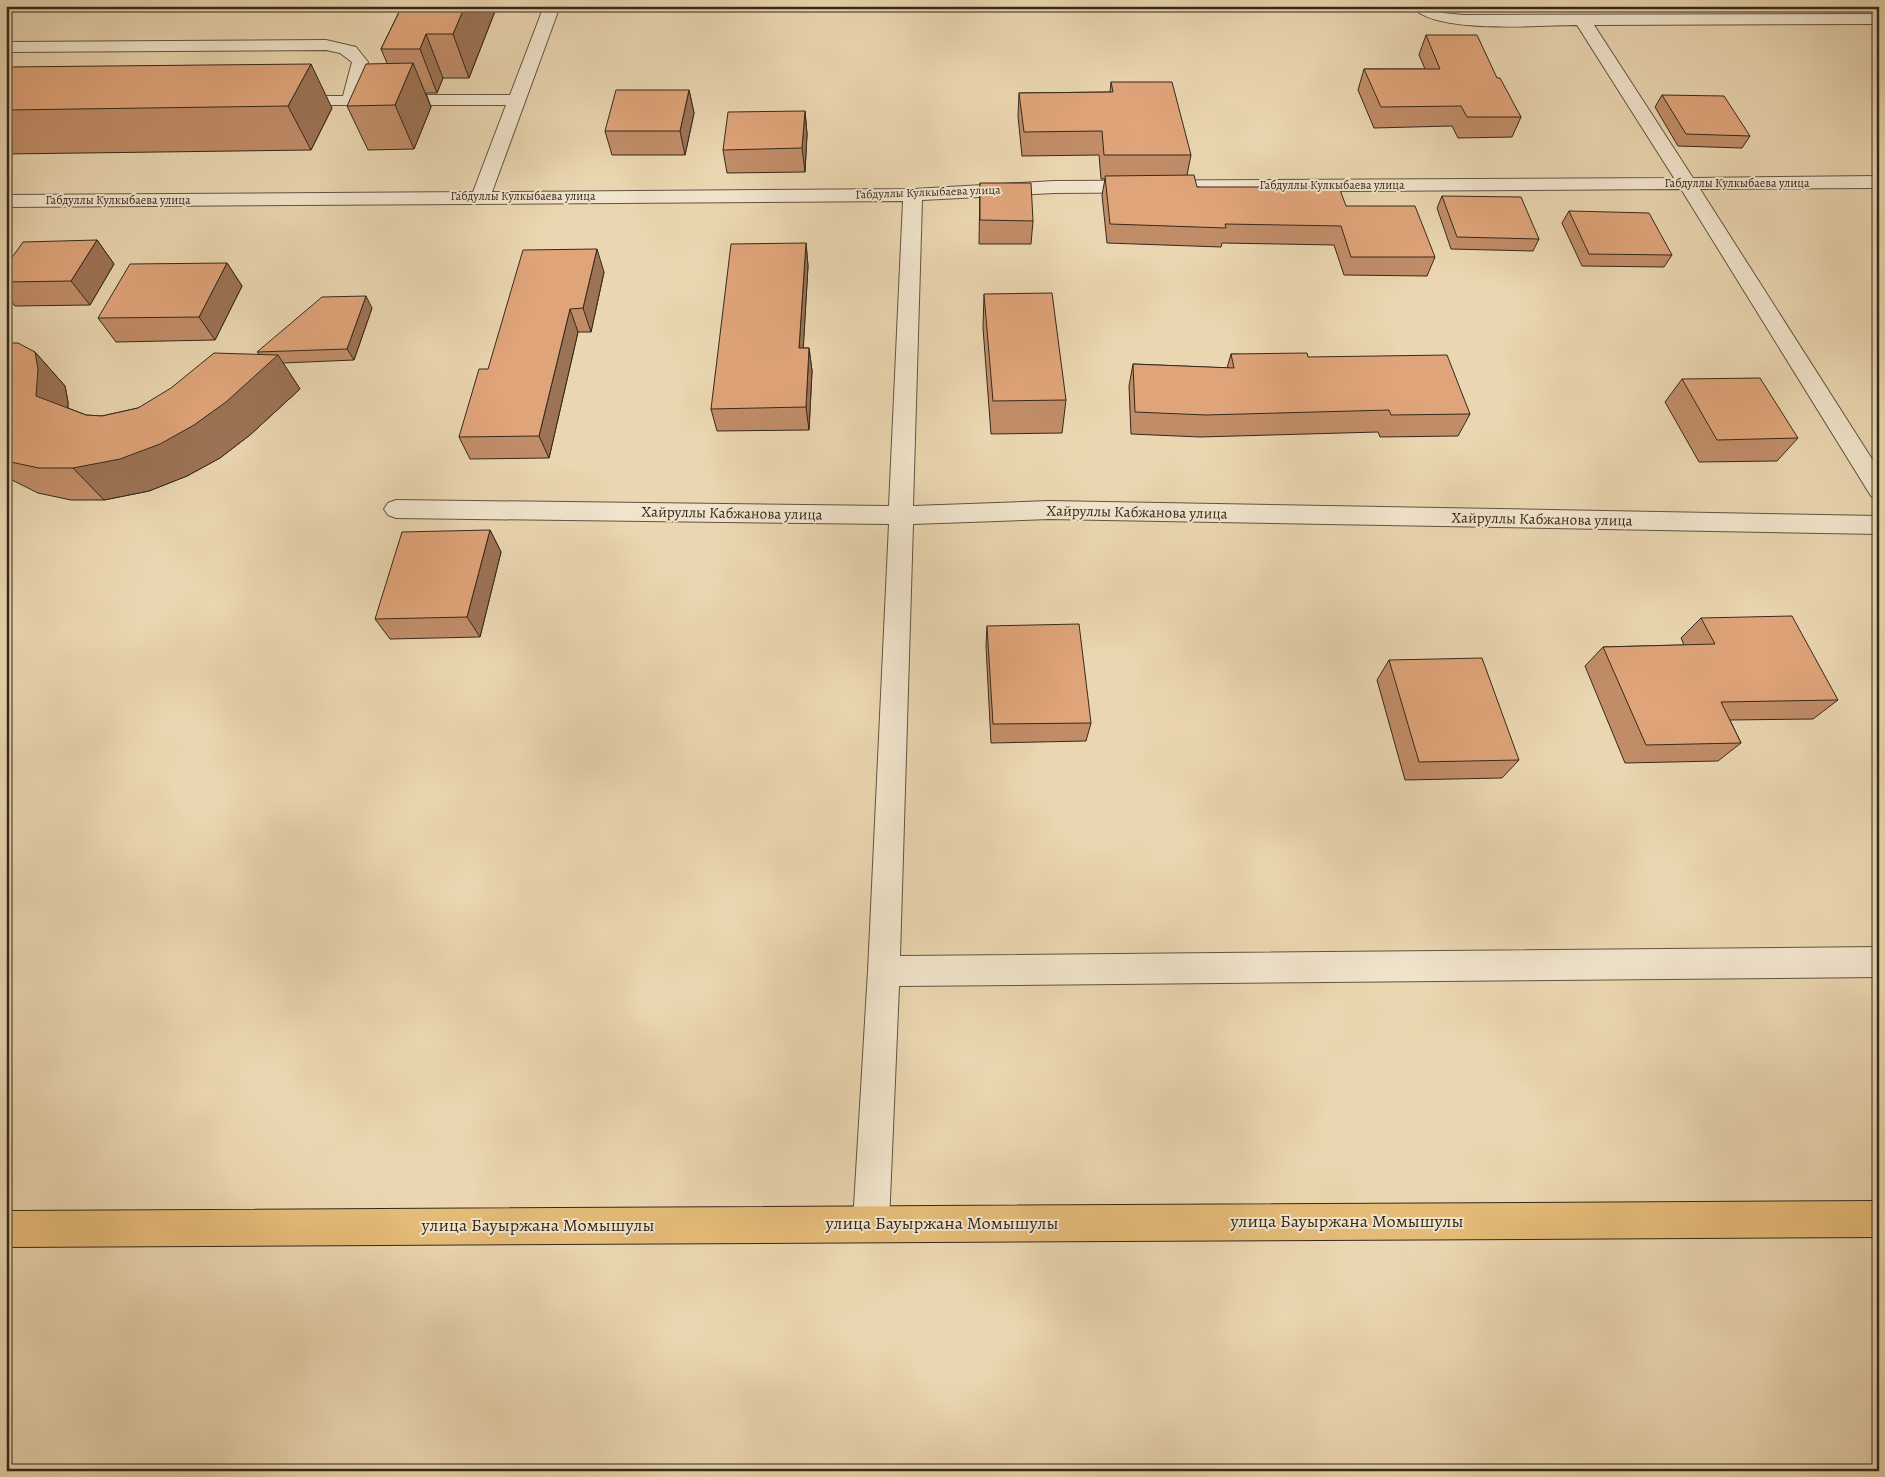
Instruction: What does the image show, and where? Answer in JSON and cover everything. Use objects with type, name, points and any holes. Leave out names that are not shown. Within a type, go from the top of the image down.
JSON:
[{"type":"main road","name":"улица Бауыржана Момышулы","points":[[6,1229],[1879,1219]]},
{"type":"street","points":[[481,197],[552,6]]},
{"type":"street","points":[[1420,6],[1431,15],[1444,19],[1879,18]]},
{"type":"street","points":[[1582,19],[1879,490]]},
{"type":"street","points":[[6,47],[326,45],[343,47],[356,54],[360,62],[350,101]]},
{"type":"street","points":[[272,101],[517,100]]},
{"type":"street","name":"Габдуллы Кулкыбаева улица","points":[[6,200],[913,194],[1054,187],[1879,182]]},
{"type":"street","points":[[871,1223],[884,971],[913,194]]},
{"type":"street","name":"Хайруллы Кабжанова улица","points":[[396,509],[900,515],[1050,510],[1879,524]]},
{"type":"street","points":[[884,971],[1879,962]]},
{"type":"building","points":[[402,6],[465,6],[453,34],[426,34],[420,49],[381,49]]},
{"type":"building","points":[[1426,35],[1477,35],[1497,78],[1500,78],[1521,117],[1467,117],[1461,106],[1381,107],[1364,69],[1440,69]]},
{"type":"building","points":[[413,63],[395,105],[347,106],[366,64]]},
{"type":"building","points":[[311,64],[288,106],[6,110],[6,67]]},
{"type":"building","points":[[1111,82],[1172,82],[1191,155],[1104,155],[1102,131],[1024,132],[1019,93],[1113,92]]},
{"type":"building","points":[[616,90],[689,90],[680,131],[605,131]]},
{"type":"building","points":[[1662,95],[1724,96],[1750,136],[1686,134]]},
{"type":"building","points":[[805,111],[802,148],[723,150],[728,112]]},
{"type":"building","points":[[1194,175],[1197,187],[1339,187],[1346,206],[1415,206],[1435,257],[1351,257],[1341,226],[1225,224],[1226,228],[1110,224],[1105,176]]},
{"type":"building","points":[[980,183],[1031,183],[1033,221],[980,220]]},
{"type":"building","points":[[1442,196],[1521,197],[1539,239],[1457,237]]},
{"type":"building","points":[[1569,211],[1649,213],[1672,255],[1589,254]]},
{"type":"building","points":[[97,240],[71,281],[6,282],[6,266],[23,242]]},
{"type":"building","points":[[806,243],[799,348],[809,348],[806,407],[711,409],[731,244]]},
{"type":"building","points":[[597,249],[583,308],[570,309],[539,436],[459,437],[479,369],[488,369],[523,250]]},
{"type":"building","points":[[227,263],[199,317],[98,318],[130,264]]},
{"type":"building","points":[[1052,293],[1066,400],[993,401],[984,294]]},
{"type":"building","points":[[366,296],[347,349],[257,352],[322,297]]},
{"type":"building","points":[[6,343],[18,343],[35,352],[38,369],[36,396],[86,415],[102,416],[138,408],[171,388],[214,353],[278,355],[226,402],[194,425],[160,444],[120,459],[73,468],[39,468],[6,461]]},
{"type":"building","points":[[1307,353],[1308,357],[1447,355],[1470,414],[1391,415],[1389,410],[1206,415],[1135,412],[1133,364],[1234,368],[1231,354]]},
{"type":"building","points":[[1760,378],[1798,438],[1717,440],[1682,379]]},
{"type":"building","points":[[490,530],[467,617],[375,619],[402,532]]},
{"type":"building","points":[[1792,616],[1838,700],[1721,702],[1741,743],[1646,745],[1603,647],[1715,644],[1701,618]]},
{"type":"building","points":[[1079,624],[1091,723],[993,724],[987,626]]},
{"type":"building","points":[[1482,658],[1519,760],[1419,762],[1389,660]]}]
